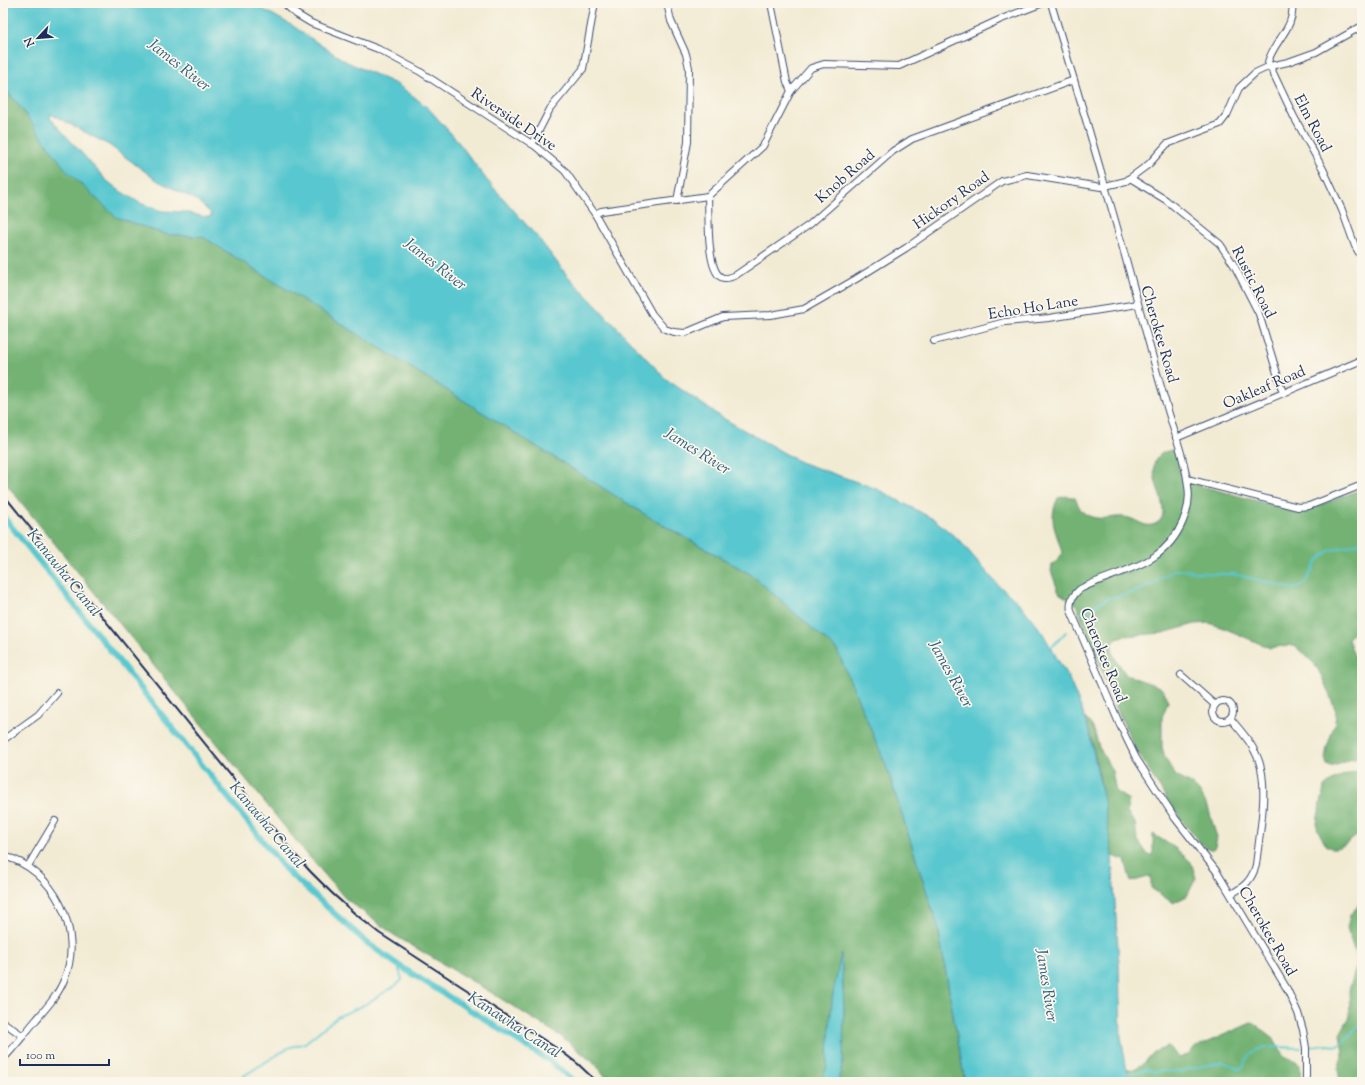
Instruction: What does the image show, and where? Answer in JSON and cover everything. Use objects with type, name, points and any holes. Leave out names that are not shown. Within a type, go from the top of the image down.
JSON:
[{"type":"street","name":"Riverside Drive","points":[[284,3],[296,14],[311,23],[378,49],[419,71],[532,144],[565,171],[595,214],[652,314],[664,329]]},
{"type":"street","points":[[532,144],[550,109],[583,69],[594,8],[592,3]]},
{"type":"street","points":[[667,3],[671,21],[686,54],[689,68],[688,142],[677,201]]},
{"type":"street","points":[[771,3],[787,82],[791,91]]},
{"type":"street","points":[[595,214],[601,211],[708,196],[763,146],[791,91],[810,68],[824,64],[899,66],[999,20],[1043,3]]},
{"type":"street","name":"Cherokee Road","points":[[1051,3],[1106,186],[1176,438],[1187,479],[1189,500],[1186,514],[1177,533],[1153,558],[1140,565],[1080,589],[1073,596],[1070,606],[1116,716],[1136,758],[1175,818],[1211,863],[1287,989],[1303,1030],[1306,1048],[1306,1082]]},
{"type":"street","points":[[1270,66],[1268,62],[1269,56],[1289,26],[1293,12],[1292,3]]},
{"type":"street","name":"Hickory Road","points":[[664,329],[685,333],[723,317],[772,315],[804,309],[906,248],[1002,180],[1027,175],[1101,187],[1126,181],[1149,164],[1167,144],[1220,124],[1228,115],[1239,88],[1256,73],[1270,66],[1288,62],[1316,52],[1362,26]]},
{"type":"street","name":"Elm Road","points":[[1270,66],[1294,117],[1323,169],[1362,258]]},
{"type":"street","name":"Knob Road","points":[[708,196],[710,250],[713,265],[720,277],[730,278],[809,225],[893,151],[912,139],[1074,80]]},
{"type":"street","name":"Rustic Road","points":[[1130,178],[1166,200],[1220,244],[1234,265],[1259,314],[1283,393]]},
{"type":"street","name":"Echo Ho Lane","points":[[934,341],[1005,322],[1049,318],[1138,304]]},
{"type":"street","name":"Oakleaf Road","points":[[1176,438],[1362,360]]},
{"type":"street","points":[[1187,479],[1298,507],[1309,506],[1362,485]]},
{"type":"street","points":[[1181,675],[1215,705]]},
{"type":"street","points":[[3,740],[38,715],[57,693]]},
{"type":"street","points":[[1221,701],[1229,704],[1232,712],[1230,718],[1224,721],[1215,717],[1213,711],[1215,705],[1221,701]]},
{"type":"street","points":[[1230,718],[1253,748],[1262,770],[1263,789],[1256,866],[1253,874],[1245,885],[1231,894]]},
{"type":"street","points":[[28,866],[55,821]]},
{"type":"street","points":[[3,856],[28,866],[39,874],[48,884],[57,898],[68,930],[71,947],[69,963],[62,986],[51,1002],[3,1059]]},
{"type":"street","points":[[3,1022],[23,1036]]},
{"type":"green space","points":[[3,87],[18,104],[164,234],[203,237],[649,517],[752,575],[837,650],[886,765],[938,927],[965,1082],[838,1082],[843,1061],[844,1007],[841,956],[832,999],[827,1067],[821,1082],[610,1082],[596,1065],[562,1037],[487,990],[394,935],[345,898],[306,853],[3,480]]},
{"type":"green space","points":[[1172,450],[1175,452],[1183,481],[1298,512],[1362,489],[1362,611],[1358,616],[1355,630],[1348,639],[1362,678],[1362,758],[1352,759],[1331,767],[1327,765],[1325,758],[1335,723],[1336,711],[1315,664],[1296,647],[1289,645],[1270,648],[1209,623],[1195,624],[1163,633],[1123,636],[1117,638],[1113,643],[1113,655],[1126,675],[1160,687],[1165,693],[1168,702],[1162,717],[1162,747],[1165,758],[1176,776],[1193,785],[1199,791],[1208,807],[1217,838],[1213,849],[1209,849],[1198,841],[1175,811],[1134,746],[1117,709],[1076,604],[1059,593],[1051,571],[1052,564],[1059,560],[1062,553],[1053,520],[1053,513],[1058,498],[1067,496],[1075,498],[1079,507],[1085,514],[1091,517],[1124,517],[1146,525],[1152,525],[1161,520],[1163,511],[1154,475],[1154,464],[1159,455]]},
{"type":"green space","points":[[1085,718],[1093,727],[1099,747],[1112,771],[1116,792],[1129,800],[1127,813],[1135,823],[1137,839],[1148,855],[1153,855],[1153,834],[1175,848],[1191,862],[1196,878],[1187,896],[1173,903],[1151,888],[1151,876],[1131,882],[1125,860],[1112,856],[1098,769]]},
{"type":"green space","points":[[1362,770],[1362,832],[1340,847],[1330,848],[1318,831],[1317,826],[1324,787],[1342,776]]},
{"type":"green space","points":[[1362,899],[1362,1082],[1340,1082],[1338,1069],[1343,1053],[1340,1034],[1350,1016],[1349,990],[1357,965],[1355,953],[1347,928],[1350,915]]},
{"type":"green space","points":[[1251,1023],[1255,1024],[1273,1038],[1284,1057],[1299,1064],[1300,1082],[1129,1082],[1126,1070],[1134,1069],[1143,1064],[1154,1052],[1167,1047],[1171,1048],[1179,1058],[1187,1055],[1194,1048]]},
{"type":"water","name":"James River","points":[[3,3],[252,3],[293,26],[347,62],[396,84],[429,109],[456,139],[486,179],[539,239],[566,274],[666,379],[721,417],[800,462],[877,489],[935,520],[960,541],[997,584],[1020,604],[1042,632],[1069,679],[1082,710],[1089,732],[1104,801],[1112,856],[1119,964],[1121,1037],[1129,1082],[965,1082],[938,927],[886,765],[837,650],[752,575],[649,517],[203,237],[164,234],[116,217],[66,170],[18,104],[3,87]],"holes":[[[51,114],[109,145],[158,181],[196,200],[211,213],[211,217],[184,212],[162,211],[140,203],[120,191],[106,180],[50,118]]]},
{"type":"water","points":[[841,954],[844,1007],[843,1061],[838,1082],[821,1082],[827,1067],[832,999]]},
{"type":"waterway","name":"Kanawha Canal","points":[[3,516],[286,870],[366,942],[398,965],[551,1062],[575,1082]]},
{"type":"waterway","points":[[1081,613],[1109,598],[1129,594],[1151,585],[1174,570],[1214,574],[1234,574],[1294,589],[1304,584],[1317,561],[1329,551],[1362,542]]},
{"type":"waterway","points":[[1049,650],[1066,632]]},
{"type":"waterway","points":[[234,1082],[288,1048],[305,1043],[337,1017],[364,1005],[398,984],[402,980],[398,965]]},
{"type":"waterway","points":[[1310,1047],[1326,1045],[1337,1046],[1341,1044],[1355,1029],[1362,1025]]},
{"type":"waterway","points":[[1125,1074],[1148,1069],[1155,1072],[1181,1072],[1188,1069],[1223,1062],[1240,1069],[1244,1066],[1247,1058],[1259,1049],[1276,1047],[1301,1048]]},
{"type":"railway","points":[[3,494],[291,850],[322,884],[355,914],[379,933],[561,1051],[578,1064],[597,1082]]}]
